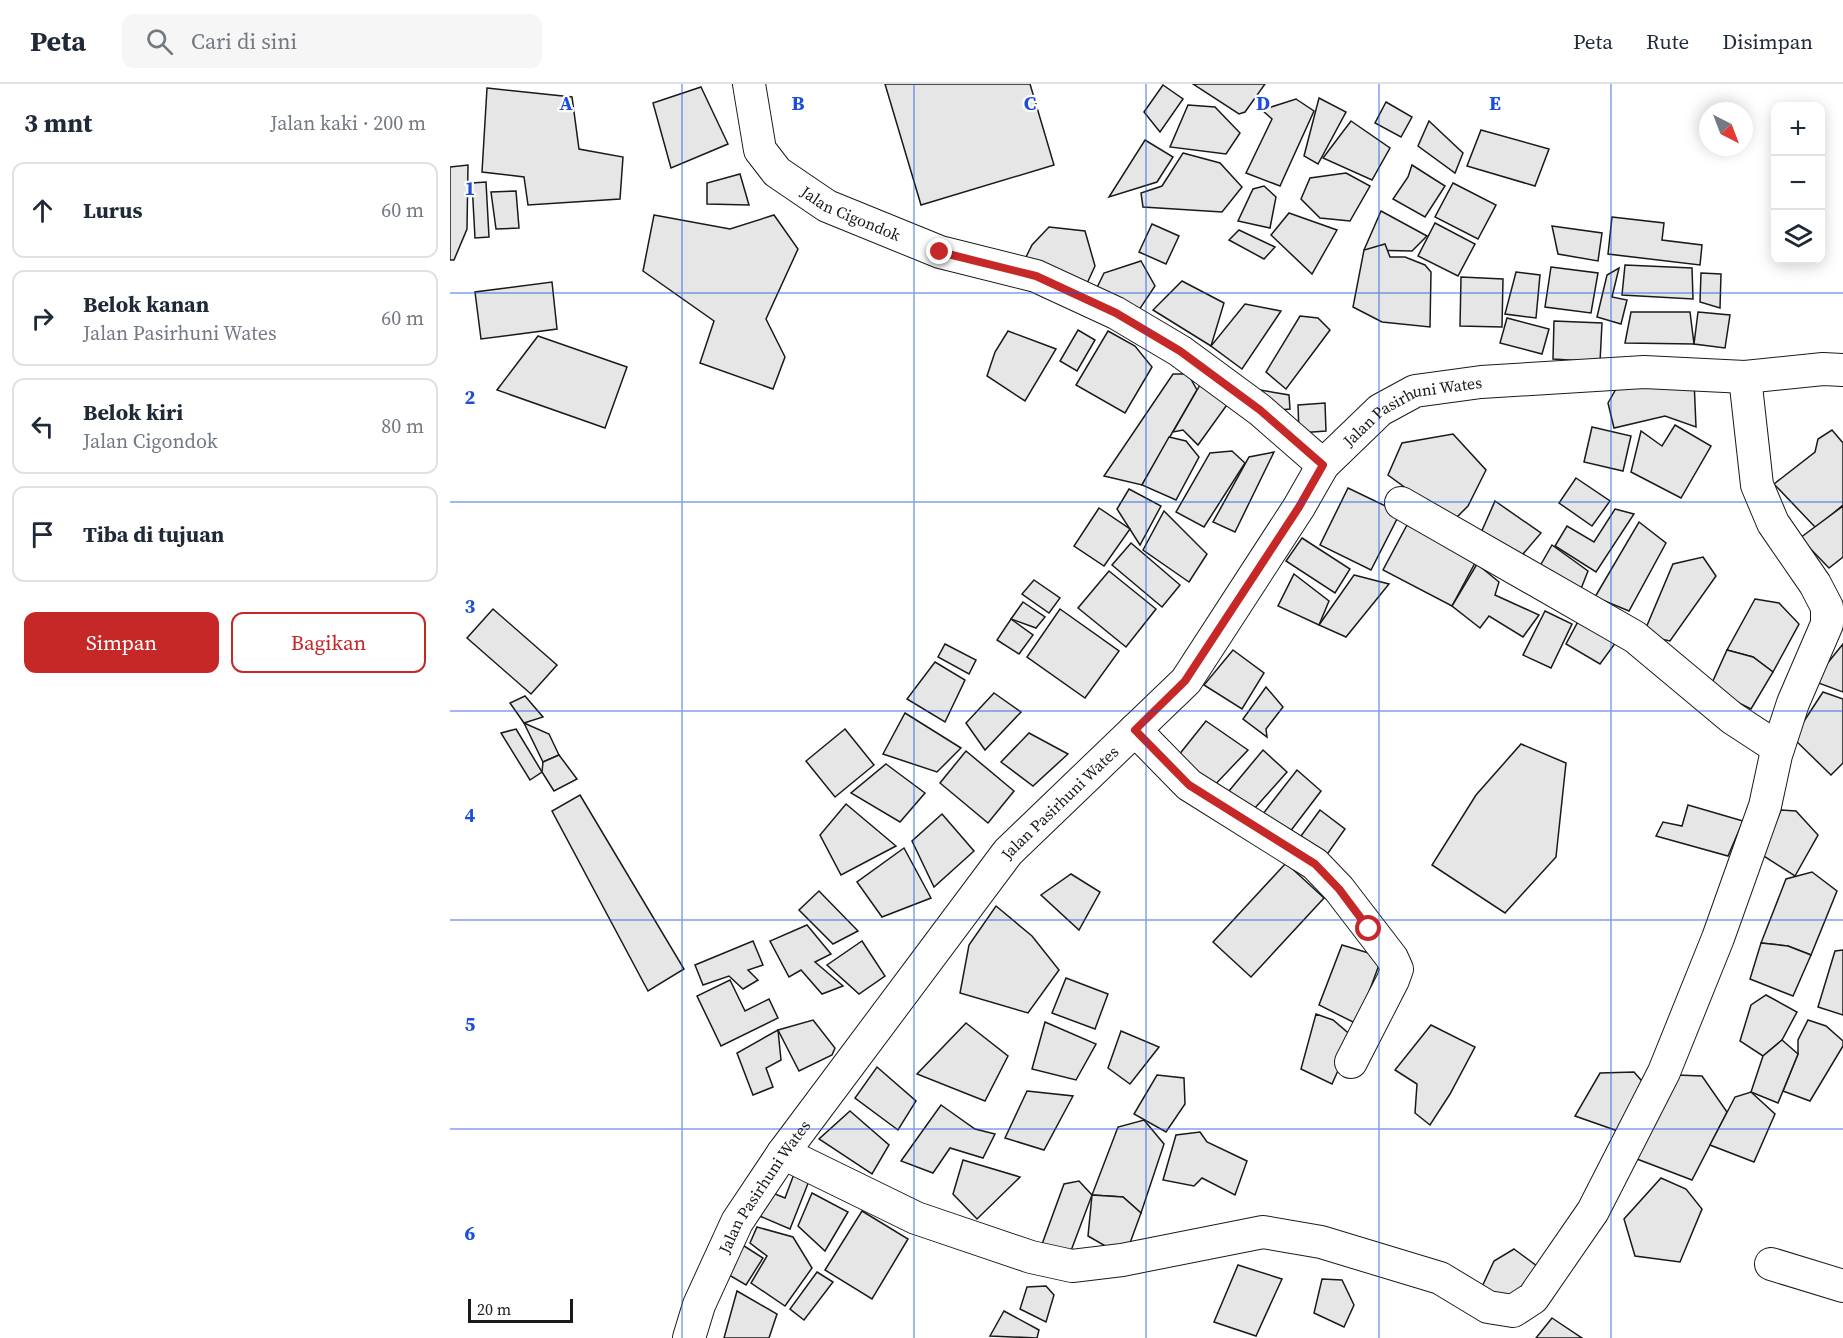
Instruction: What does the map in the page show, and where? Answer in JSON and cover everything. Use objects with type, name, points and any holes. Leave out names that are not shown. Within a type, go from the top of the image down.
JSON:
[{"type":"street","name":"Jalan Cigondok","points":[[749,84],[760,150],[777,172],[819,200],[940,252],[1036,276],[1116,313],[1180,351],[1260,410],[1323,465]]},
{"type":"street","name":"Jalan Pasirhuni Wates","points":[[689,1338],[699,1305],[737,1222],[783,1153],[1008,852],[1185,681],[1299,507],[1323,465],[1380,410],[1415,391],[1481,382],[1644,372],[1745,377],[1823,369],[1843,370]]},
{"type":"street","points":[[783,1153],[916,1218],[1031,1257],[1072,1266],[1122,1260],[1263,1232],[1321,1242],[1440,1278],[1488,1307],[1513,1311],[1533,1298],[1593,1211],[1664,1072],[1718,938],[1765,806],[1778,747],[1793,703],[1827,624],[1827,607],[1815,584],[1773,523],[1757,485],[1745,377]]},
{"type":"street","points":[[1401,503],[1635,637],[1732,718],[1778,747]]},
{"type":"street","points":[[1135,730],[1189,785],[1315,864],[1339,889],[1392,958],[1396,969],[1395,975],[1351,1062]]},
{"type":"street","points":[[1771,1264],[1843,1286]]},
{"type":"building","points":[[885,84],[1030,84],[1054,165],[921,205]]},
{"type":"building","points":[[1193,84],[1265,84],[1245,112],[1239,114]]},
{"type":"building","points":[[1163,85],[1183,99],[1160,132],[1144,112]]},
{"type":"building","points":[[701,87],[728,144],[671,168],[653,103]]},
{"type":"building","points":[[487,88],[572,97],[579,149],[623,157],[620,199],[528,205],[524,177],[482,172]]},
{"type":"building","points":[[1319,98],[1346,112],[1318,164],[1304,156]]},
{"type":"building","points":[[1296,99],[1314,111],[1280,186],[1246,173],[1272,119],[1262,110]]},
{"type":"building","points":[[1386,102],[1412,117],[1401,137],[1375,123]]},
{"type":"building","points":[[1188,105],[1215,107],[1240,133],[1226,154],[1170,147]]},
{"type":"building","points":[[1351,121],[1390,148],[1372,180],[1323,158]]},
{"type":"building","points":[[1429,121],[1463,153],[1455,173],[1418,146]]},
{"type":"building","points":[[1481,130],[1549,149],[1535,186],[1467,166]]},
{"type":"building","points":[[1145,140],[1173,157],[1157,182],[1109,197]]},
{"type":"building","points":[[1183,153],[1220,163],[1242,187],[1222,212],[1143,207],[1141,193],[1162,186]]},
{"type":"building","points":[[468,165],[467,229],[454,260],[450,260],[450,167]]},
{"type":"building","points":[[1412,165],[1445,186],[1425,217],[1393,199],[1408,177]]},
{"type":"building","points":[[1346,173],[1370,186],[1350,221],[1320,218],[1301,199],[1310,178]]},
{"type":"building","points":[[740,174],[749,205],[707,204],[707,183]]},
{"type":"building","points":[[486,182],[489,237],[475,238],[472,183]]},
{"type":"building","points":[[1453,183],[1496,205],[1478,239],[1435,217]]},
{"type":"building","points":[[1264,186],[1276,197],[1270,228],[1238,221],[1253,189]]},
{"type":"building","points":[[516,191],[519,228],[496,229],[491,192]]},
{"type":"building","points":[[1381,211],[1427,236],[1412,251],[1364,250]]},
{"type":"building","points":[[1289,213],[1337,230],[1312,274],[1271,235]]},
{"type":"building","points":[[654,215],[730,229],[774,215],[798,249],[766,319],[785,357],[773,389],[700,363],[714,321],[643,271]]},
{"type":"building","points":[[1612,217],[1664,223],[1662,240],[1702,245],[1700,265],[1608,254]]},
{"type":"building","points":[[1435,223],[1475,244],[1458,276],[1418,256]]},
{"type":"building","points":[[1152,224],[1179,236],[1166,264],[1139,252]]},
{"type":"building","points":[[1552,226],[1602,233],[1598,261],[1558,254]]},
{"type":"building","points":[[1049,227],[1085,231],[1095,266],[1084,290],[1023,263],[1032,245]]},
{"type":"building","points":[[1239,230],[1275,247],[1264,259],[1229,240]]},
{"type":"building","points":[[1385,244],[1390,257],[1405,257],[1425,265],[1431,272],[1430,327],[1382,322],[1353,307],[1364,250]]},
{"type":"building","points":[[1141,261],[1155,286],[1139,310],[1092,298],[1104,273]]},
{"type":"building","points":[[1625,265],[1692,268],[1693,299],[1622,295]]},
{"type":"building","points":[[1551,267],[1598,273],[1591,313],[1545,307]]},
{"type":"building","points":[[1619,268],[1612,297],[1627,300],[1621,324],[1597,317],[1607,275]]},
{"type":"building","points":[[1516,272],[1540,275],[1536,318],[1505,314]]},
{"type":"building","points":[[1701,273],[1721,274],[1720,308],[1700,302]]},
{"type":"building","points":[[1461,277],[1503,279],[1502,327],[1460,326]]},
{"type":"building","points":[[1182,281],[1224,303],[1211,346],[1153,310]]},
{"type":"building","points":[[552,282],[557,329],[481,339],[475,292]]},
{"type":"building","points":[[1245,304],[1281,311],[1242,369],[1211,346]]},
{"type":"building","points":[[1631,312],[1690,312],[1694,344],[1625,343]]},
{"type":"building","points":[[1698,312],[1730,315],[1725,348],[1694,344]]},
{"type":"building","points":[[1300,316],[1318,318],[1330,330],[1286,389],[1266,372]]},
{"type":"building","points":[[1507,318],[1549,329],[1542,354],[1500,343]]},
{"type":"building","points":[[1554,321],[1602,323],[1600,362],[1553,359]]},
{"type":"building","points":[[1078,330],[1095,340],[1077,371],[1060,361]]},
{"type":"building","points":[[1008,331],[1056,349],[1025,401],[987,376],[995,352]]},
{"type":"building","points":[[1108,331],[1135,346],[1152,367],[1125,413],[1076,385]]},
{"type":"building","points":[[538,336],[627,367],[605,428],[497,390]]},
{"type":"building","points":[[1173,374],[1188,374],[1197,390],[1142,485],[1104,476]]},
{"type":"building","points":[[1694,380],[1696,427],[1665,416],[1614,428],[1608,403],[1620,382]]},
{"type":"building","points":[[1200,385],[1229,402],[1198,445],[1183,430],[1173,432]]},
{"type":"building","points":[[1260,390],[1289,395],[1290,409],[1270,411]]},
{"type":"building","points":[[1325,403],[1326,431],[1299,433],[1298,405]]},
{"type":"building","points":[[1675,425],[1711,446],[1681,498],[1631,472],[1641,431],[1662,446]]},
{"type":"building","points":[[1592,427],[1631,436],[1623,471],[1584,462]]},
{"type":"building","points":[[1832,430],[1843,443],[1843,505],[1816,528],[1774,484],[1815,452],[1818,439]]},
{"type":"building","points":[[1453,434],[1486,470],[1468,506],[1452,522],[1388,475],[1402,443]]},
{"type":"building","points":[[1169,437],[1186,441],[1199,457],[1176,500],[1142,485]]},
{"type":"building","points":[[1232,451],[1245,463],[1204,527],[1176,512],[1210,453]]},
{"type":"building","points":[[1274,452],[1235,532],[1213,522],[1249,457]]},
{"type":"building","points":[[1576,478],[1610,501],[1592,526],[1559,503]]},
{"type":"building","points":[[1348,488],[1400,513],[1371,570],[1320,545]]},
{"type":"building","points":[[1129,489],[1161,506],[1140,545],[1117,509]]},
{"type":"building","points":[[1495,501],[1541,533],[1517,561],[1480,535]]},
{"type":"building","points":[[1843,506],[1843,557],[1829,568],[1800,538]]},
{"type":"building","points":[[1099,508],[1130,529],[1104,566],[1074,546]]},
{"type":"building","points":[[1615,509],[1634,514],[1596,572],[1555,546],[1567,526],[1594,542]]},
{"type":"building","points":[[1164,511],[1207,554],[1189,582],[1143,550]]},
{"type":"building","points":[[1639,522],[1666,543],[1629,611],[1595,597]]},
{"type":"building","points":[[1407,525],[1476,561],[1452,606],[1383,570]]},
{"type":"building","points":[[1302,538],[1350,569],[1335,593],[1286,561]]},
{"type":"building","points":[[1131,543],[1180,585],[1162,607],[1112,565]]},
{"type":"building","points":[[1552,545],[1588,571],[1577,599],[1536,573]]},
{"type":"building","points":[[1703,557],[1716,576],[1670,641],[1643,635],[1673,564]]},
{"type":"building","points":[[1477,564],[1499,582],[1495,595],[1539,615],[1523,637],[1489,616],[1480,628],[1452,606]]},
{"type":"building","points":[[1109,571],[1156,609],[1126,647],[1078,608]]},
{"type":"building","points":[[1294,574],[1329,601],[1319,625],[1278,606]]},
{"type":"building","points":[[1354,575],[1389,584],[1346,637],[1319,625]]},
{"type":"building","points":[[1034,580],[1060,598],[1049,613],[1022,594]]},
{"type":"building","points":[[1755,599],[1779,603],[1799,624],[1773,672],[1753,657],[1727,650]]},
{"type":"building","points":[[1023,602],[1045,617],[1036,628],[1011,619]]},
{"type":"building","points":[[493,609],[557,665],[531,694],[467,638]]},
{"type":"building","points":[[1060,609],[1119,651],[1085,698],[1027,657]]},
{"type":"building","points":[[1545,611],[1572,624],[1551,668],[1523,655]]},
{"type":"building","points":[[1581,616],[1619,638],[1600,664],[1566,644]]},
{"type":"building","points":[[1011,619],[1033,635],[1019,654],[997,640]]},
{"type":"building","points":[[945,644],[976,660],[969,674],[938,657]]},
{"type":"building","points":[[1843,644],[1843,692],[1813,681]]},
{"type":"building","points":[[1233,650],[1264,673],[1242,709],[1204,685]]},
{"type":"building","points":[[1727,650],[1753,657],[1773,672],[1751,709],[1731,699],[1707,694]]},
{"type":"building","points":[[935,662],[965,680],[945,722],[907,699]]},
{"type":"building","points":[[1266,687],[1283,707],[1266,729],[1267,737],[1243,719]]},
{"type":"building","points":[[1823,692],[1843,699],[1843,763],[1831,775],[1793,738]]},
{"type":"building","points":[[994,693],[1021,712],[985,750],[966,723]]},
{"type":"building","points":[[525,696],[543,717],[524,723],[510,703]]},
{"type":"building","points":[[905,713],[961,748],[937,772],[883,754]]},
{"type":"building","points":[[1206,721],[1248,750],[1210,790],[1178,756]]},
{"type":"building","points":[[524,723],[549,734],[559,755],[543,762]]},
{"type":"building","points":[[516,729],[542,772],[530,780],[501,733]]},
{"type":"building","points":[[845,729],[874,765],[835,797],[806,761]]},
{"type":"building","points":[[1029,733],[1068,754],[1033,786],[1001,762]]},
{"type":"building","points":[[1521,744],[1566,763],[1556,857],[1505,913],[1432,865],[1476,795]]},
{"type":"building","points":[[1263,750],[1287,772],[1246,818],[1224,797]]},
{"type":"building","points":[[966,751],[1014,791],[988,823],[940,783]]},
{"type":"building","points":[[559,755],[577,779],[554,791],[542,772],[543,762]]},
{"type":"building","points":[[886,764],[925,793],[900,822],[851,793]]},
{"type":"building","points":[[1297,770],[1321,791],[1286,837],[1259,819]]},
{"type":"building","points":[[580,795],[684,969],[648,991],[552,811]]},
{"type":"building","points":[[846,804],[896,846],[841,875],[820,835]]},
{"type":"building","points":[[1688,805],[1743,821],[1728,856],[1656,836],[1663,822],[1682,826]]},
{"type":"building","points":[[1320,810],[1345,829],[1321,863],[1301,836]]},
{"type":"building","points":[[1781,810],[1796,811],[1818,835],[1795,876],[1762,855]]},
{"type":"building","points":[[942,814],[974,851],[934,887],[912,841]]},
{"type":"building","points":[[904,848],[931,898],[882,917],[857,882]]},
{"type":"building","points":[[1286,863],[1324,898],[1251,977],[1213,942]]},
{"type":"building","points":[[1812,872],[1837,891],[1811,955],[1788,946],[1761,943],[1786,879]]},
{"type":"building","points":[[1071,874],[1100,892],[1079,930],[1041,895]]},
{"type":"building","points":[[819,891],[858,931],[833,944],[799,910]]},
{"type":"building","points":[[996,906],[1032,936],[1059,970],[1028,1013],[960,993],[969,945]]},
{"type":"building","points":[[807,925],[831,954],[815,962],[843,986],[822,994],[801,970],[789,977],[770,941]]},
{"type":"building","points":[[753,941],[763,965],[748,970],[758,980],[743,989],[729,976],[703,985],[695,965]]},
{"type":"building","points":[[862,941],[885,976],[859,994],[827,965]]},
{"type":"building","points":[[1761,943],[1788,946],[1811,955],[1793,996],[1750,979]]},
{"type":"building","points":[[1342,945],[1382,957],[1357,1024],[1319,1005]]},
{"type":"building","points":[[1843,950],[1843,1015],[1818,1007],[1835,951]]},
{"type":"building","points":[[1066,978],[1108,994],[1095,1029],[1052,1013]]},
{"type":"building","points":[[730,980],[745,1011],[769,999],[778,1018],[721,1046],[697,996]]},
{"type":"building","points":[[1766,995],[1797,1012],[1782,1040],[1763,1056],[1740,1041],[1751,1005]]},
{"type":"building","points":[[1316,1014],[1333,1020],[1353,1037],[1332,1084],[1301,1069]]},
{"type":"building","points":[[813,1020],[835,1048],[832,1055],[799,1071],[778,1030]]},
{"type":"building","points":[[1808,1020],[1826,1026],[1843,1041],[1843,1046],[1810,1101],[1783,1091],[1798,1054],[1798,1040]]},
{"type":"building","points":[[1045,1022],[1096,1044],[1076,1080],[1032,1069]]},
{"type":"building","points":[[966,1023],[1008,1056],[985,1101],[917,1074]]},
{"type":"building","points":[[1431,1025],[1475,1047],[1450,1094],[1430,1125],[1415,1113],[1417,1084],[1395,1070]]},
{"type":"building","points":[[778,1030],[781,1060],[766,1068],[773,1087],[753,1095],[737,1053]]},
{"type":"building","points":[[1121,1031],[1159,1047],[1130,1084],[1108,1068]]},
{"type":"building","points":[[1782,1040],[1798,1054],[1778,1103],[1751,1092],[1763,1056]]},
{"type":"building","points":[[877,1067],[916,1101],[898,1130],[855,1098]]},
{"type":"building","points":[[1634,1072],[1648,1088],[1632,1136],[1575,1116],[1600,1073]]},
{"type":"building","points":[[1157,1075],[1184,1078],[1185,1104],[1166,1132],[1134,1114]]},
{"type":"building","points":[[1677,1075],[1702,1076],[1727,1112],[1692,1180],[1637,1159]]},
{"type":"building","points":[[1027,1091],[1073,1096],[1044,1150],[1005,1138]]},
{"type":"building","points":[[1751,1092],[1775,1114],[1754,1162],[1710,1145],[1735,1097]]},
{"type":"building","points":[[941,1105],[975,1129],[995,1134],[983,1158],[950,1148],[933,1173],[901,1161]]},
{"type":"building","points":[[850,1111],[889,1145],[872,1174],[819,1139]]},
{"type":"building","points":[[1144,1120],[1164,1144],[1141,1213],[1123,1197],[1092,1195],[1118,1127]]},
{"type":"building","points":[[1200,1132],[1207,1142],[1247,1161],[1235,1195],[1202,1178],[1194,1186],[1163,1180],[1176,1135]]},
{"type":"building","points":[[963,1160],[1020,1177],[977,1219],[953,1194]]},
{"type":"building","points":[[794,1174],[809,1181],[790,1229],[755,1214],[765,1190],[785,1198]]},
{"type":"building","points":[[1661,1178],[1686,1189],[1702,1209],[1680,1262],[1635,1256],[1624,1219]]},
{"type":"building","points":[[1079,1181],[1092,1195],[1069,1256],[1041,1247],[1064,1184]]},
{"type":"building","points":[[812,1193],[848,1212],[825,1251],[798,1226]]},
{"type":"building","points":[[1092,1195],[1123,1197],[1141,1213],[1130,1243],[1114,1251],[1088,1236]]},
{"type":"building","points":[[862,1211],[908,1239],[872,1299],[825,1270]]},
{"type":"building","points":[[757,1227],[793,1237],[812,1268],[785,1306],[751,1283],[767,1256],[750,1243]]},
{"type":"building","points":[[741,1244],[763,1258],[746,1285],[724,1272]]},
{"type":"building","points":[[1514,1249],[1541,1269],[1522,1305],[1480,1291],[1494,1261]]},
{"type":"building","points":[[1238,1265],[1282,1279],[1256,1336],[1214,1322]]},
{"type":"building","points":[[817,1272],[833,1282],[804,1320],[790,1309]]},
{"type":"building","points":[[1322,1279],[1342,1280],[1354,1305],[1344,1327],[1314,1313]]},
{"type":"building","points":[[1046,1286],[1054,1295],[1046,1322],[1020,1309],[1027,1287]]},
{"type":"building","points":[[737,1291],[777,1314],[769,1338],[724,1338]]},
{"type":"building","points":[[1004,1311],[1039,1330],[1037,1338],[990,1336]]},
{"type":"building","points":[[1552,1318],[1582,1338],[1536,1338]]},
{"type":"route","points":[[940,252],[1036,276],[1116,313],[1180,351],[1260,410],[1323,465],[1299,507],[1185,681],[1135,730],[1189,785],[1315,864],[1339,889],[1369,929]]}]
